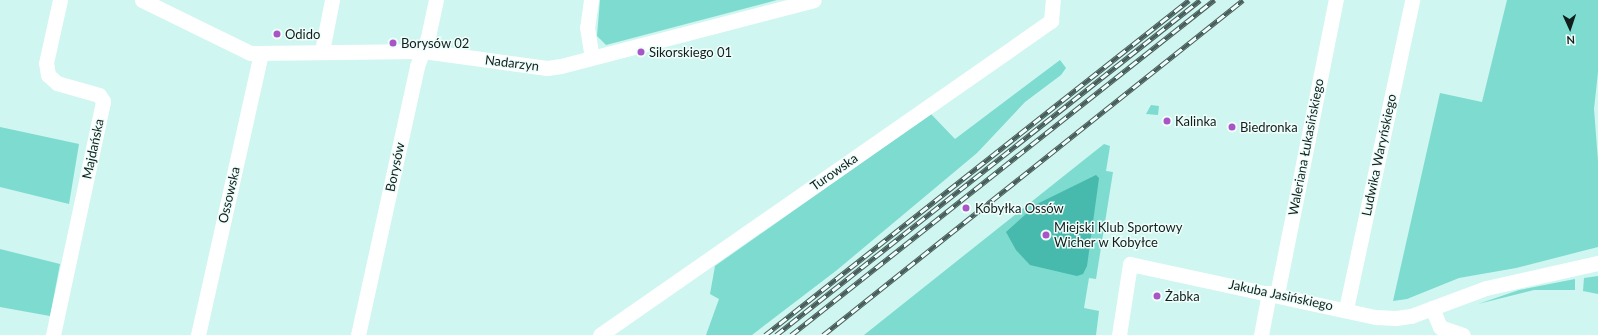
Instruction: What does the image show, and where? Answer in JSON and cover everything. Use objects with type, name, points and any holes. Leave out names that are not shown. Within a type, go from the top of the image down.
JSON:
[{"type":"street","name":"Majdańska","points":[[53,335],[103,101],[100,95],[57,83],[48,75],[46,63],[60,0]]},
{"type":"street","name":"Nadarzyn","points":[[142,0],[238,49],[261,54],[322,51],[423,51],[547,68],[592,58],[814,0]]},
{"type":"street","points":[[322,51],[332,0]]},
{"type":"street","name":"Borysów","points":[[358,335],[417,66],[423,51],[436,0]]},
{"type":"street","points":[[590,0],[587,27],[592,58]]},
{"type":"street","name":"Turowska","points":[[600,335],[1051,21],[1053,0]]},
{"type":"street","name":"Waleriana Łukasińskiego","points":[[1261,335],[1273,294],[1336,0]]},
{"type":"street","name":"Ludwika Waryńskiego","points":[[1346,309],[1412,0]]},
{"type":"street","name":"Ossowska","points":[[198,335],[261,54]]},
{"type":"street","name":"Jakuba Jasińskiego","points":[[1119,335],[1130,264],[1346,309],[1376,317],[1396,318],[1432,308],[1486,288],[1594,266]]},
{"type":"street","points":[[1432,308],[1440,327],[1463,335]]},
{"type":"shaded area","points":[[600,0],[777,0],[606,45],[597,36]]},
{"type":"shaded area","points":[[1507,0],[1598,0],[1598,72],[1594,109],[1598,161],[1598,247],[1516,268],[1459,278],[1407,299],[1393,301],[1440,93],[1482,102]]},
{"type":"shaded area","points":[[1060,60],[1066,68],[1061,75],[1025,102],[977,153],[837,270],[752,335],[706,335],[719,299],[710,294],[715,266],[931,114],[955,139]]},
{"type":"shaded area","points":[[1151,105],[1159,106],[1158,115],[1146,114]]},
{"type":"shaded area","points":[[0,127],[79,144],[69,204],[0,187]]},
{"type":"shaded area","name":"Miejski Klub Sportowy Wicher w Kobyłce","points":[[1104,144],[1110,146],[1106,171],[1113,172],[1096,279],[1089,278],[1084,308],[1099,311],[1096,335],[864,335]]},
{"type":"shaded area","points":[[1096,175],[1099,178],[1087,266],[1083,274],[1077,276],[1030,265],[1016,250],[1006,232],[1037,204]]},
{"type":"shaded area","points":[[0,249],[60,264],[50,316],[0,307]]},
{"type":"shaded area","points":[[1598,276],[1598,294],[1583,291],[1584,278]]},
{"type":"shaded area","points":[[1575,279],[1575,290],[1534,290],[1478,304],[1519,290]]},
{"type":"railway","points":[[765,335],[1189,0]]},
{"type":"railway","points":[[776,335],[1200,0]]},
{"type":"railway","points":[[791,335],[1214,0]]},
{"type":"railway","points":[[823,335],[1243,0]]},
{"type":"place","name":"Odido","points":[[277,34]]},
{"type":"place","name":"Borysów 02","points":[[393,43]]},
{"type":"place","name":"Sikorskiego 01","points":[[641,52]]},
{"type":"place","name":"Kalinka","points":[[1167,121]]},
{"type":"place","name":"Biedronka","points":[[1232,127]]},
{"type":"place","name":"Kobyłka Ossów","points":[[966,208]]},
{"type":"place","name":"Miejski Klub Sportowy Wicher w Kobyłce","points":[[1046,235]]},
{"type":"place","name":"Żabka","points":[[1157,296]]}]
